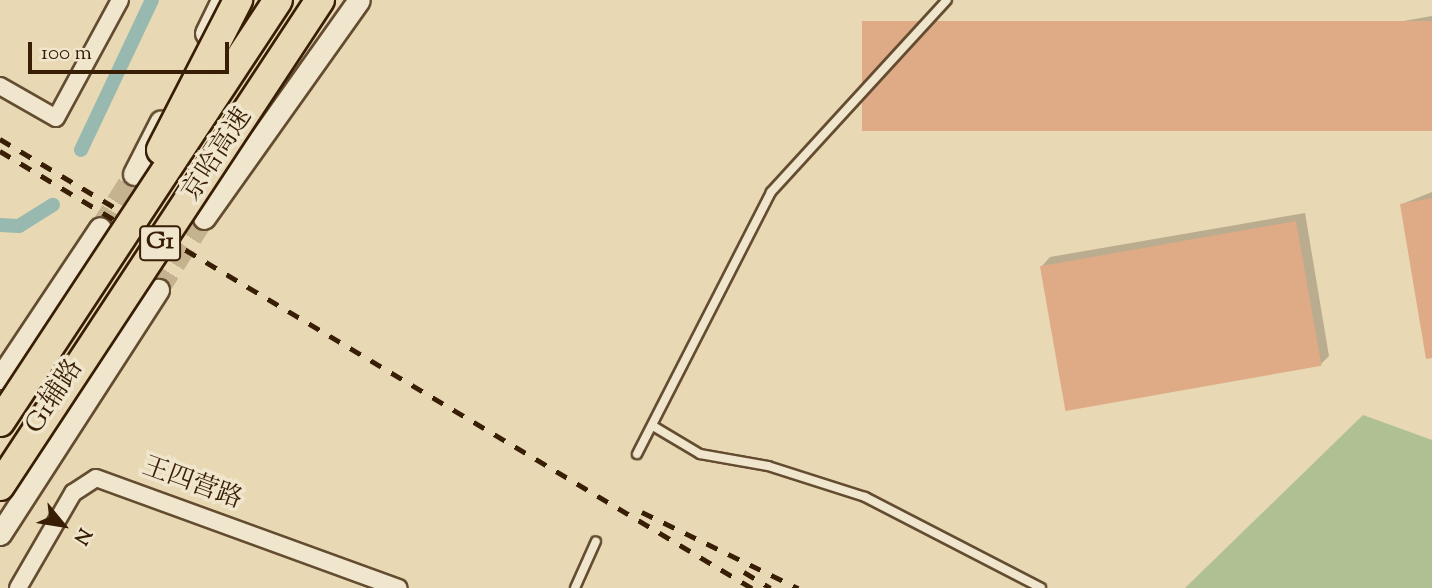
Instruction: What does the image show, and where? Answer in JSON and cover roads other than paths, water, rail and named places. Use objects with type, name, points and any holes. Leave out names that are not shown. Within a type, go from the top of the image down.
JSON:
[{"type":"highway","points":[[106,261],[239,0]]},
{"type":"highway","name":"京哈高速","points":[[0,422],[278,0]]},
{"type":"highway","name":"京哈高速","points":[[0,486],[320,0]]},
{"type":"main road","points":[[134,174],[222,0]]},
{"type":"main road","points":[[204,218],[359,0]]},
{"type":"main road","points":[[0,379],[100,228]]},
{"type":"main road","name":"G1辅路","points":[[0,534],[158,290]]},
{"type":"street","points":[[0,86],[56,118],[120,0]]},
{"type":"street","name":"王四营路","points":[[18,588],[73,493],[96,478],[399,588]]},
{"type":"lane","points":[[637,454],[771,192],[947,0]]},
{"type":"lane","points":[[653,426],[700,454],[768,466],[865,497],[1041,588]]},
{"type":"lane","points":[[575,588],[596,541]]},
{"type":"waterway","points":[[81,150],[152,0]]},
{"type":"waterway","points":[[0,225],[19,226],[53,205]]},
{"type":"tunnel","points":[[100,228],[134,174]]},
{"type":"tunnel","points":[[158,290],[204,218]]},
{"type":"railway","points":[[0,139],[752,588]]},
{"type":"railway","points":[[0,151],[175,256]]},
{"type":"railway","points":[[642,512],[798,588]]},
{"type":"railway","points":[[744,572],[771,588]]}]
